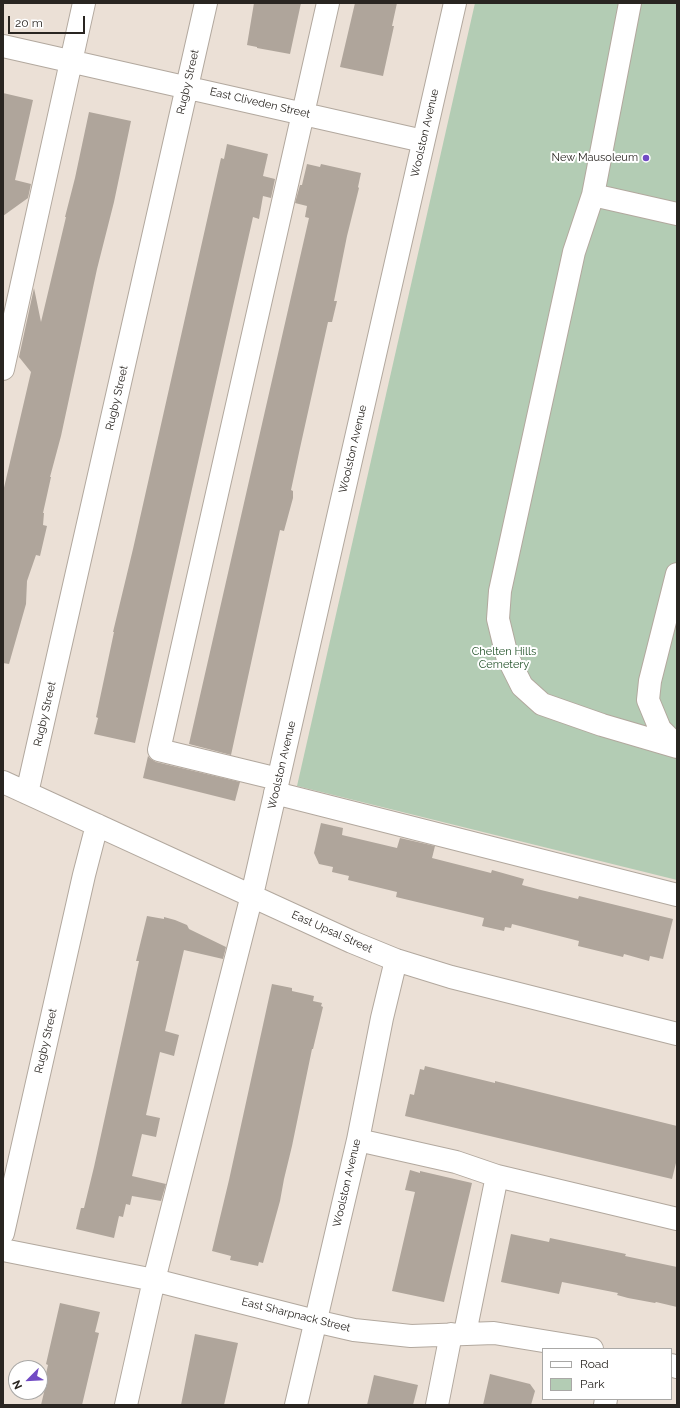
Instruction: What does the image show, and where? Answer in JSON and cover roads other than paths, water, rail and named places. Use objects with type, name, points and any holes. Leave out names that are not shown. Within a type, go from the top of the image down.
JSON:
[{"type":"street","points":[[3,368],[84,3]]},
{"type":"street","name":"Rugby Street","points":[[27,793],[206,3]]},
{"type":"street","points":[[328,3],[159,750],[277,786],[677,895]]},
{"type":"street","name":"Woolston Avenue","points":[[126,1405],[154,1280],[252,895],[454,3]]},
{"type":"street","points":[[630,3],[593,195],[574,252],[500,591],[498,619],[507,656],[522,686],[542,704],[602,725],[677,746]]},
{"type":"street","name":"East Cliveden Street","points":[[3,46],[423,141]]},
{"type":"street","points":[[593,195],[677,214]]},
{"type":"street","points":[[677,574],[650,681],[648,700],[660,729],[677,746]]},
{"type":"street","name":"East Upsal Street","points":[[3,782],[352,942],[396,960],[451,977],[677,1034]]},
{"type":"street","name":"Rugby Street","points":[[3,1233],[82,882],[97,825]]},
{"type":"street","name":"Woolston Avenue","points":[[296,1405],[358,1140],[396,960]]},
{"type":"street","points":[[358,1140],[456,1162],[497,1176],[677,1219]]},
{"type":"street","points":[[437,1405],[458,1334],[497,1176]]},
{"type":"street","name":"East Sharpnack Street","points":[[3,1250],[154,1280],[354,1330],[411,1336],[494,1333],[586,1348]]},
{"type":"place","name":"New Mausoleum","points":[[646,158]]},
{"type":"park label","name":"Chelten Hills Cemetery","points":[[504,658]]}]
